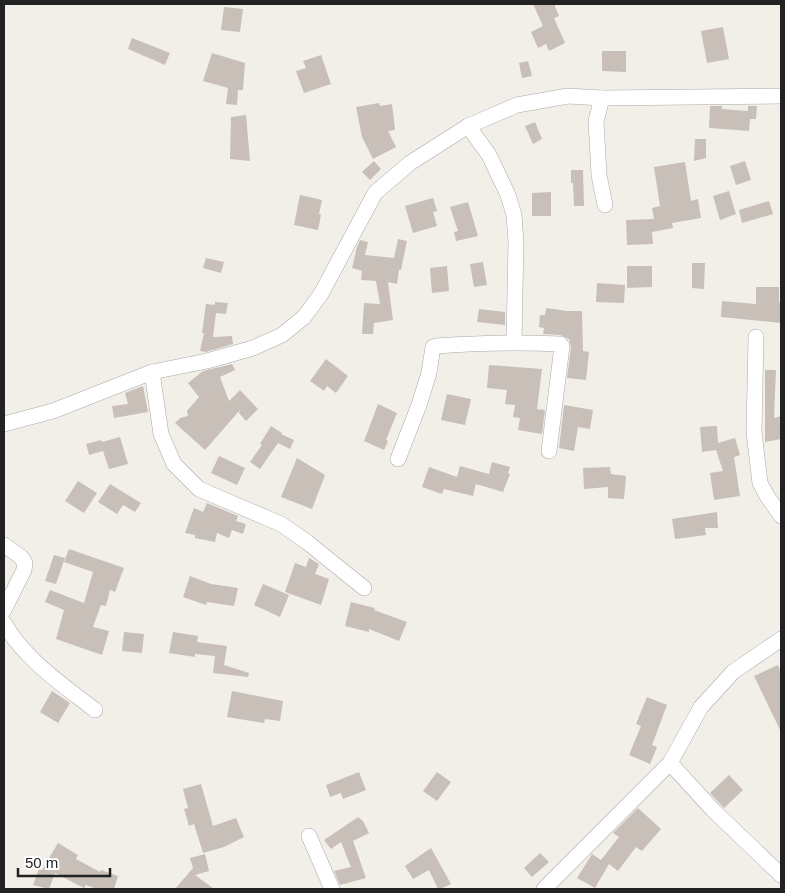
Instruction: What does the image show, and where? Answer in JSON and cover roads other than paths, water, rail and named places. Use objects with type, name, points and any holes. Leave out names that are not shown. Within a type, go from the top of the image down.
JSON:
[{"type":"street","points":[[4,424],[53,411],[152,372],[207,361],[253,348],[282,335],[304,317],[321,294],[375,193],[410,163],[468,126],[517,105],[568,96],[602,98],[781,96]]},
{"type":"street","points":[[602,98],[596,121],[599,175],[605,205]]},
{"type":"street","points":[[468,126],[489,155],[508,195],[514,215],[516,242],[514,342]]},
{"type":"street","points":[[756,337],[754,432],[760,483],[781,516]]},
{"type":"street","points":[[398,459],[419,405],[428,373],[432,348],[436,346],[514,342],[560,344],[562,346],[549,451]]},
{"type":"street","points":[[152,372],[160,434],[174,464],[199,489],[281,524],[307,542],[364,588]]},
{"type":"street","points":[[4,545],[21,557],[25,563],[24,570],[4,610]]},
{"type":"street","points":[[4,623],[19,644],[50,674],[95,710]]},
{"type":"street","points":[[544,889],[670,763],[701,707],[733,672],[781,639]]},
{"type":"street","points":[[670,763],[713,810],[781,875]]},
{"type":"street","points":[[309,836],[332,889]]}]
